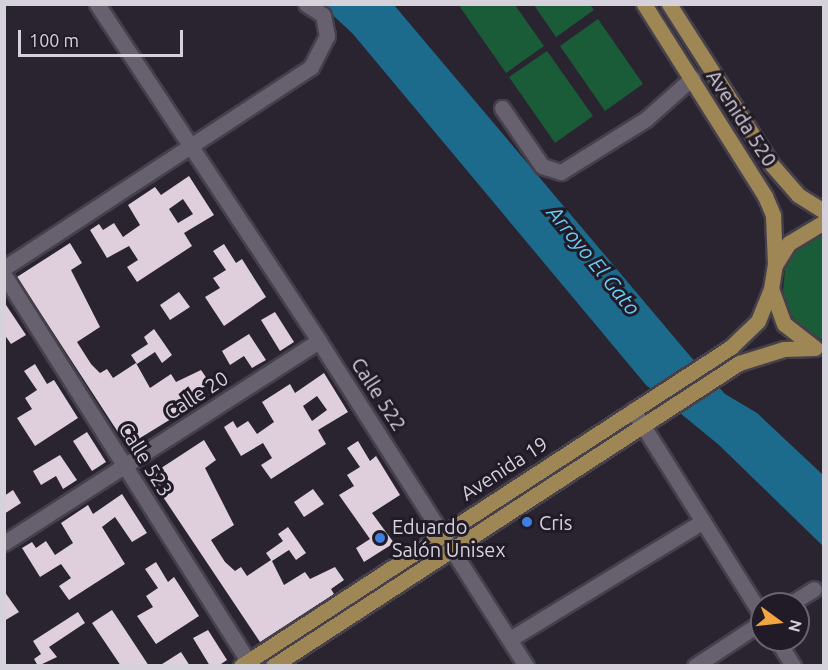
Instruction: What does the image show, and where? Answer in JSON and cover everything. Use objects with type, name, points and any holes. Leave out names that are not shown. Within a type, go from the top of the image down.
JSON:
[{"type":"main road","name":"Avenida 520","points":[[644,4],[765,196],[773,215],[775,265]]},
{"type":"main road","name":"Avenida 520","points":[[669,4],[772,165],[798,195],[824,211]]},
{"type":"main road","points":[[775,265],[789,243],[824,222]]},
{"type":"main road","name":"Avenida 19","points":[[247,664],[443,532],[745,337],[758,321],[771,289],[775,265]]},
{"type":"main road","points":[[771,289],[784,324],[818,349]]},
{"type":"main road","name":"Avenida 19","points":[[273,666],[714,380],[757,355],[818,349]]},
{"type":"street","name":"Calle 522","points":[[97,4],[320,340],[526,666]]},
{"type":"street","points":[[4,268],[193,149],[311,67],[327,36],[323,15],[306,4]]},
{"type":"street","points":[[502,108],[542,166],[561,172],[646,119],[692,78]]},
{"type":"street","name":"Calle 523","points":[[4,275],[126,465],[247,664]]},
{"type":"street","name":"Calle 20","points":[[4,543],[320,340]]},
{"type":"street","points":[[633,410],[750,597]]},
{"type":"street","points":[[510,639],[703,521]]},
{"type":"street","points":[[809,592],[814,589]]},
{"type":"street","points":[[695,666],[750,630]]},
{"type":"street","points":[[785,652],[794,666]]},
{"type":"green space","points":[[464,4],[515,5],[544,46],[506,73],[460,7]]},
{"type":"green space","points":[[534,5],[590,5],[594,10],[556,37]]},
{"type":"green space","points":[[598,19],[643,84],[605,111],[560,46]]},
{"type":"green space","points":[[547,51],[593,116],[555,143],[509,77]]},
{"type":"green space","points":[[823,233],[823,340],[800,327],[788,310],[783,290],[785,269],[795,251]]},
{"type":"water","name":"Arroyo El Gato","points":[[322,5],[394,5],[690,356],[725,394],[757,413],[823,475],[823,546],[719,445],[646,385],[353,34]]},
{"type":"building","points":[[189,176],[214,215],[184,233],[192,246],[137,282],[127,267],[138,260],[129,246],[107,258],[90,230],[99,224],[103,230],[114,223],[123,237],[140,225],[128,205],[155,187],[161,195]],"holes":[[[183,199],[193,214],[178,223],[169,209]]]},
{"type":"building","points":[[70,243],[82,263],[71,270],[100,327],[77,342],[91,364],[100,373],[107,369],[113,378],[136,363],[150,388],[171,374],[176,382],[201,370],[210,383],[197,391],[202,400],[127,446],[17,277]]},
{"type":"building","points":[[224,244],[236,263],[242,259],[266,297],[224,326],[205,297],[220,288],[213,278],[226,270],[213,251]]},
{"type":"building","points":[[179,292],[190,307],[170,320],[160,305]]},
{"type":"building","points":[[4,302],[26,335],[11,344],[4,334]]},
{"type":"building","points":[[275,312],[294,342],[280,351],[261,320]]},
{"type":"building","points":[[154,329],[172,355],[162,363],[155,352],[137,364],[131,355],[148,344],[144,337]]},
{"type":"building","points":[[249,334],[266,360],[252,368],[244,356],[230,365],[222,351]]},
{"type":"building","points":[[35,364],[47,384],[54,380],[78,418],[35,446],[17,418],[32,409],[25,398],[37,390],[24,371]]},
{"type":"building","points":[[324,373],[348,412],[318,430],[326,444],[271,479],[261,465],[272,458],[263,443],[241,456],[224,427],[233,421],[237,428],[248,421],[257,434],[274,422],[262,402],[290,384],[295,393]],"holes":[[[317,396],[327,410],[312,421],[303,406]]]},
{"type":"building","points":[[87,432],[106,462],[92,471],[73,441]]},
{"type":"building","points":[[204,440],[216,460],[205,468],[234,525],[211,540],[225,562],[235,571],[241,567],[247,576],[271,560],[266,553],[283,541],[278,534],[288,527],[306,553],[296,560],[289,550],[272,561],[284,585],[305,572],[310,579],[335,567],[344,580],[331,589],[334,594],[260,642],[149,476]]},
{"type":"building","points":[[358,441],[370,461],[376,456],[400,495],[372,513],[394,543],[364,562],[356,548],[370,539],[339,495],[354,486],[347,475],[360,467],[347,448]]},
{"type":"building","points":[[60,455],[77,480],[63,489],[56,476],[41,485],[33,471]]},
{"type":"building","points":[[313,489],[324,504],[304,517],[294,502]]},
{"type":"building","points":[[13,490],[21,503],[4,514],[4,496]]},
{"type":"building","points":[[122,494],[147,533],[132,542],[115,517],[102,527],[125,564],[69,600],[59,586],[71,578],[61,564],[40,577],[22,548],[32,542],[36,548],[46,541],[55,555],[73,543],[61,523],[88,505],[93,514]]},
{"type":"building","points":[[156,562],[168,582],[174,577],[199,616],[156,644],[137,616],[153,607],[146,596],[158,588],[145,569]]},
{"type":"building","points":[[4,591],[19,612],[4,621]]},
{"type":"building","points":[[112,610],[149,666],[121,666],[92,623]]},
{"type":"building","points":[[78,612],[85,623],[49,647],[57,657],[38,666],[34,659],[41,654],[33,641]]},
{"type":"building","points":[[208,630],[227,660],[218,666],[210,666],[193,638]]},
{"type":"building","points":[[181,652],[190,666],[159,666]]},
{"type":"place","name":"Cris","points":[[527,522]]},
{"type":"place","name":"Eduardo Salón Unisex","points":[[380,538]]}]
